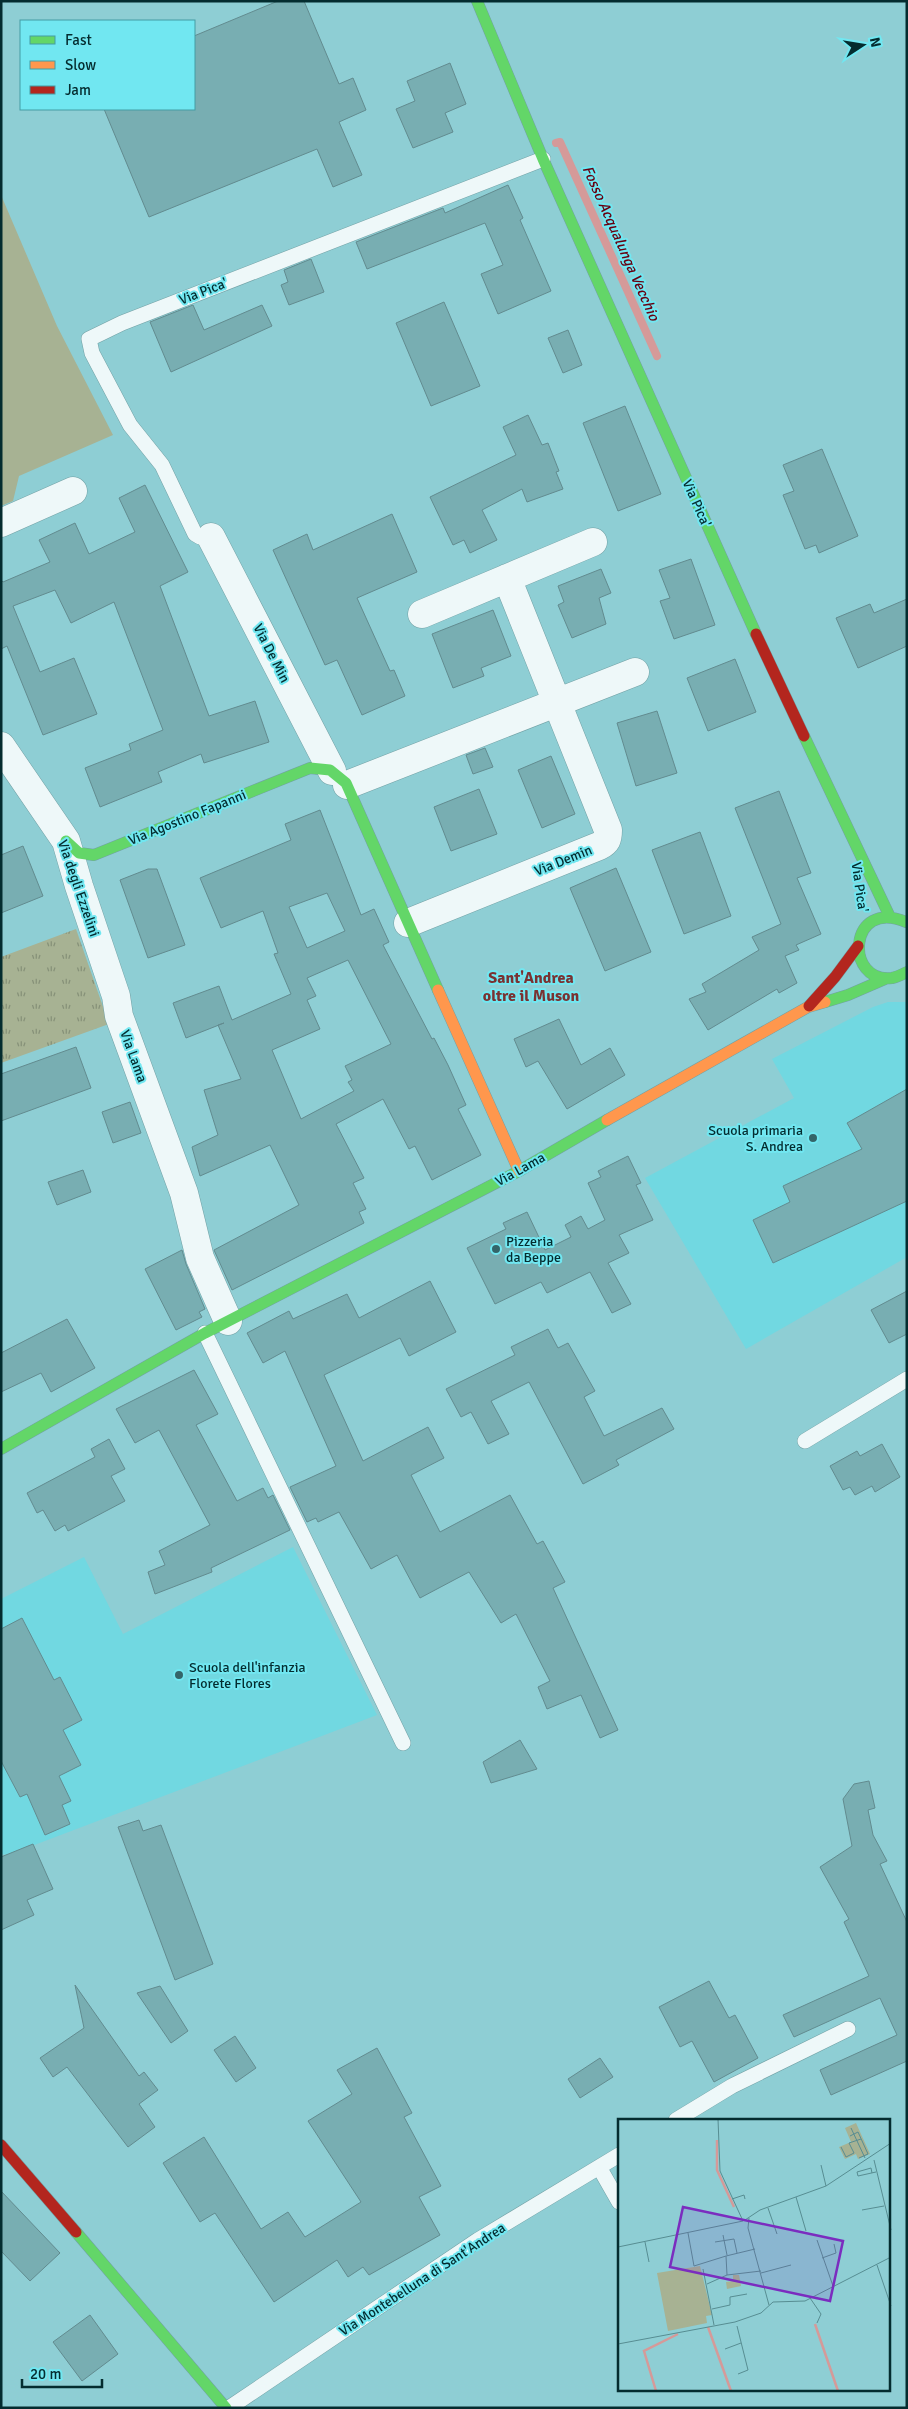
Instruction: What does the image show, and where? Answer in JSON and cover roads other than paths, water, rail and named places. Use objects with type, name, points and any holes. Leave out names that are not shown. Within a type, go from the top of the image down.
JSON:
[{"type":"street","name":"Via Pica'","points":[[477,1],[543,159],[754,629],[854,845],[895,915]]},
{"type":"street","points":[[1,523],[72,491]]},
{"type":"street","name":"Via De Min","points":[[212,536],[330,775]]},
{"type":"street","points":[[422,614],[593,542]]},
{"type":"street","points":[[506,578],[555,703]]},
{"type":"street","name":"Via Agostino Fapanni","points":[[66,841],[79,853],[94,855],[330,775],[555,703],[635,672]]},
{"type":"street","name":"Via Demin","points":[[408,923],[606,842],[608,830],[555,703]]},
{"type":"street","name":"Via degli Ezzelini","points":[[1,746],[66,841],[116,996],[119,1016]]},
{"type":"street","points":[[330,775],[408,923],[519,1171]]},
{"type":"street","name":"Via Pica'","points":[[854,845],[861,881]]},
{"type":"street","name":"Via Pica'","points":[[858,946],[864,929],[865,912]]},
{"type":"street","points":[[864,929],[871,922],[895,915],[907,923]]},
{"type":"street","points":[[858,946],[862,964],[868,971],[885,978]]},
{"type":"street","name":"Via Lama","points":[[808,1007],[834,978],[858,946]]},
{"type":"street","name":"Via Lama","points":[[1,1450],[216,1327],[519,1171],[695,1069],[808,1007],[848,995],[885,978],[905,975]]},
{"type":"street","name":"Via Lama","points":[[119,1016],[184,1193],[216,1327]]},
{"type":"street","name":"Via Montebelluna di Sant'Andrea","points":[[1,2144],[227,2408]]},
{"type":"lane","name":"Via Pica'","points":[[212,536],[200,537],[195,534],[162,465],[130,425],[92,353],[88,340],[122,323],[543,159]]},
{"type":"lane","points":[[216,1327],[403,1743]]},
{"type":"lane","points":[[805,1441],[907,1379]]},
{"type":"lane","points":[[678,2119],[732,2086],[848,2029]]},
{"type":"lane","name":"Via Montebelluna di Sant'Andrea","points":[[227,2408],[478,2240],[618,2156]]},
{"type":"lane","points":[[599,2167],[618,2200]]},
{"type":"waterway","name":"Fosso Acqualunga Vecchio","points":[[556,143],[560,142],[657,356]]},
{"type":"place","name":"Scuola primaria S. Andrea","points":[[813,1138]]},
{"type":"place","name":"Pizzeria da Beppe","points":[[496,1249]]},
{"type":"place","name":"Scuola dell'infanzia Florete Flores","points":[[179,1675]]},
{"type":"district","name":"Sant'Andrea oltre il Muson","points":[[531,986]]}]
